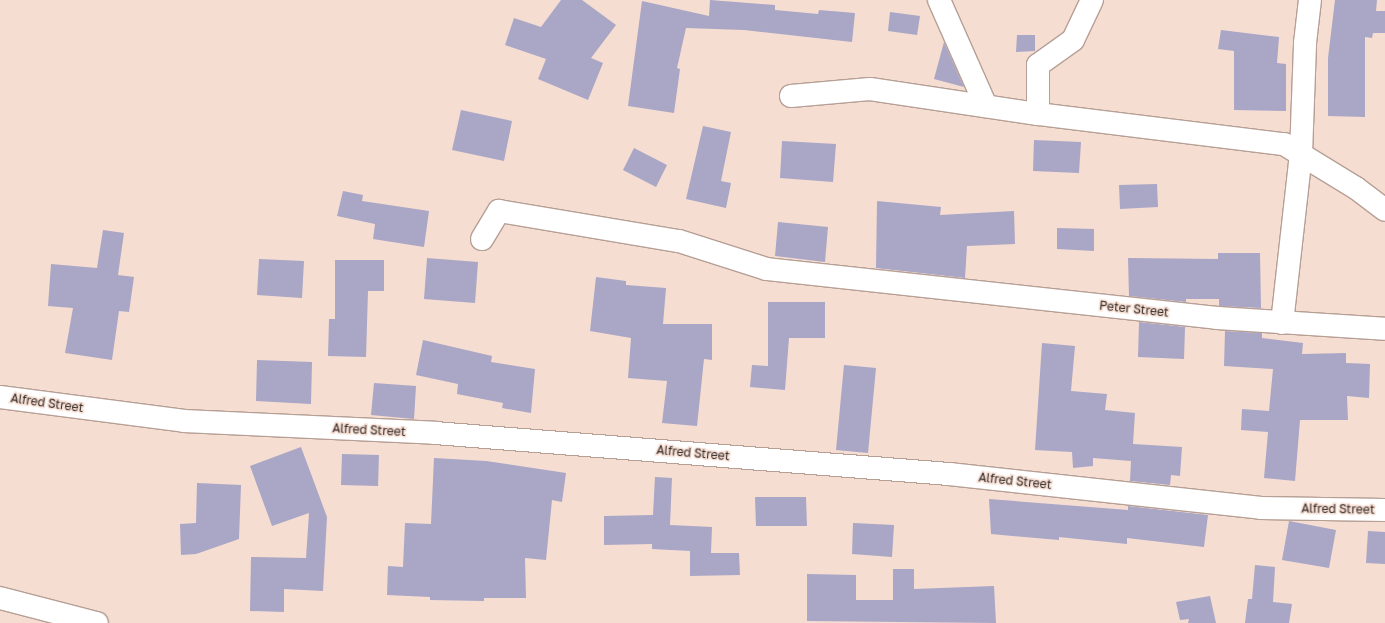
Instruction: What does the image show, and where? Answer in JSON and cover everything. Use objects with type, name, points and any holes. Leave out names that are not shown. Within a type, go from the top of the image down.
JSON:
[{"type":"street","points":[[939,0],[986,106]]},
{"type":"street","points":[[1038,114],[1038,65],[1073,40],[1092,0]]},
{"type":"street","points":[[1282,323],[1301,154],[1305,43],[1310,0]]},
{"type":"street","points":[[791,96],[870,89],[1038,114],[1284,144],[1356,188],[1385,210]]},
{"type":"street","name":"Peter Street","points":[[482,239],[499,211],[679,241],[767,270],[1282,323],[1385,329]]},
{"type":"street","name":"Alfred Street","points":[[0,397],[184,421],[435,433],[949,474],[1260,508],[1385,510]]},
{"type":"street","points":[[0,598],[96,623]]},
{"type":"building","points":[[561,0],[582,0],[616,25],[591,58],[603,63],[588,100],[538,79],[546,59],[505,45],[514,18],[541,27]]},
{"type":"building","points":[[710,0],[775,5],[775,10],[818,14],[819,10],[855,13],[852,42],[744,30],[686,28],[677,68],[680,69],[674,113],[628,106],[642,1],[709,16]]},
{"type":"building","points":[[1335,0],[1377,0],[1376,11],[1385,11],[1385,33],[1373,33],[1372,38],[1365,37],[1365,117],[1328,116],[1328,58]]},
{"type":"building","points":[[890,12],[920,16],[917,35],[888,31]]},
{"type":"building","points":[[1221,30],[1279,37],[1277,63],[1286,64],[1286,111],[1234,110],[1234,51],[1218,49]]},
{"type":"building","points":[[1017,35],[1035,35],[1035,51],[1016,52]]},
{"type":"building","points":[[944,42],[964,87],[934,79]]},
{"type":"building","points":[[461,110],[512,121],[504,161],[452,150]]},
{"type":"building","points":[[703,126],[731,132],[721,181],[731,183],[726,208],[686,199]]},
{"type":"building","points":[[1034,140],[1081,142],[1079,173],[1033,171]]},
{"type":"building","points":[[782,141],[836,144],[833,182],[780,178]]},
{"type":"building","points":[[634,148],[667,165],[656,187],[623,170]]},
{"type":"building","points":[[1157,184],[1158,207],[1120,209],[1119,185]]},
{"type":"building","points":[[343,191],[363,195],[362,201],[429,211],[424,247],[373,239],[375,224],[337,216]]},
{"type":"building","points":[[877,201],[941,207],[940,215],[1014,211],[1015,244],[967,246],[965,278],[876,268]]},
{"type":"building","points":[[778,222],[828,227],[825,262],[775,256]]},
{"type":"building","points":[[1057,228],[1094,229],[1094,251],[1057,249]]},
{"type":"building","points":[[103,230],[124,233],[118,275],[134,277],[129,312],[119,311],[112,360],[65,353],[73,308],[48,306],[51,264],[97,268]]},
{"type":"building","points":[[1218,253],[1260,253],[1261,308],[1219,306],[1219,299],[1186,299],[1186,302],[1129,296],[1128,258],[1218,259]]},
{"type":"building","points":[[427,258],[478,262],[475,303],[424,299]]},
{"type":"building","points":[[259,259],[304,261],[302,298],[257,295]]},
{"type":"building","points":[[335,260],[384,260],[384,291],[368,291],[366,357],[328,356],[329,319],[335,319]]},
{"type":"building","points":[[596,277],[626,281],[626,285],[666,288],[663,324],[712,324],[712,360],[704,359],[697,426],[662,423],[667,381],[628,378],[631,338],[590,331]]},
{"type":"building","points":[[768,302],[825,302],[825,338],[789,338],[785,390],[750,387],[752,365],[768,366]]},
{"type":"building","points":[[1139,322],[1185,327],[1184,359],[1138,357]]},
{"type":"building","points":[[1225,331],[1262,333],[1262,338],[1303,343],[1302,354],[1346,353],[1346,363],[1370,364],[1369,398],[1347,396],[1348,420],[1300,420],[1295,481],[1264,478],[1268,432],[1241,430],[1242,409],[1269,411],[1273,369],[1224,366]]},
{"type":"building","points":[[423,340],[492,356],[491,362],[535,369],[531,413],[502,408],[503,403],[457,394],[458,384],[416,375]]},
{"type":"building","points":[[1042,343],[1075,346],[1071,391],[1107,394],[1105,410],[1135,413],[1133,444],[1182,447],[1180,476],[1171,475],[1170,485],[1130,481],[1131,461],[1093,458],[1093,466],[1073,468],[1072,452],[1035,450]]},
{"type":"building","points":[[257,360],[312,362],[311,404],[256,401]]},
{"type":"building","points":[[844,365],[876,368],[868,453],[836,450]]},
{"type":"building","points":[[374,383],[416,386],[414,419],[371,415]]},
{"type":"building","points":[[301,447],[327,517],[323,591],[284,589],[284,612],[250,611],[251,557],[306,558],[309,513],[272,526],[250,466]]},
{"type":"building","points":[[342,454],[379,455],[378,486],[341,485]]},
{"type":"building","points":[[434,458],[486,461],[566,473],[562,502],[552,500],[546,560],[525,558],[526,598],[484,598],[484,601],[430,600],[430,597],[387,595],[388,566],[403,567],[405,523],[431,524]]},
{"type":"building","points":[[655,477],[672,478],[670,525],[712,527],[711,553],[739,553],[740,575],[690,576],[690,551],[652,549],[652,544],[604,545],[604,516],[653,515]]},
{"type":"building","points":[[197,483],[241,485],[239,539],[196,554],[181,555],[180,524],[196,523]]},
{"type":"building","points":[[755,497],[806,497],[807,526],[756,526]]},
{"type":"building","points":[[989,499],[1128,510],[1128,506],[1208,515],[1204,547],[1127,538],[1127,544],[1059,537],[1059,540],[991,534]]},
{"type":"building","points":[[1289,521],[1336,530],[1329,568],[1282,560]]},
{"type":"building","points":[[853,523],[894,525],[892,557],[852,554]]},
{"type":"building","points":[[1368,531],[1385,532],[1385,564],[1366,563]]},
{"type":"building","points":[[1255,565],[1275,567],[1273,602],[1292,604],[1289,623],[1245,623],[1248,599],[1252,599]]},
{"type":"building","points":[[893,569],[914,569],[914,589],[994,586],[996,623],[807,621],[807,574],[856,575],[856,600],[893,600]]},
{"type":"building","points":[[1210,596],[1216,623],[1188,623],[1189,619],[1180,620],[1176,602]]}]
